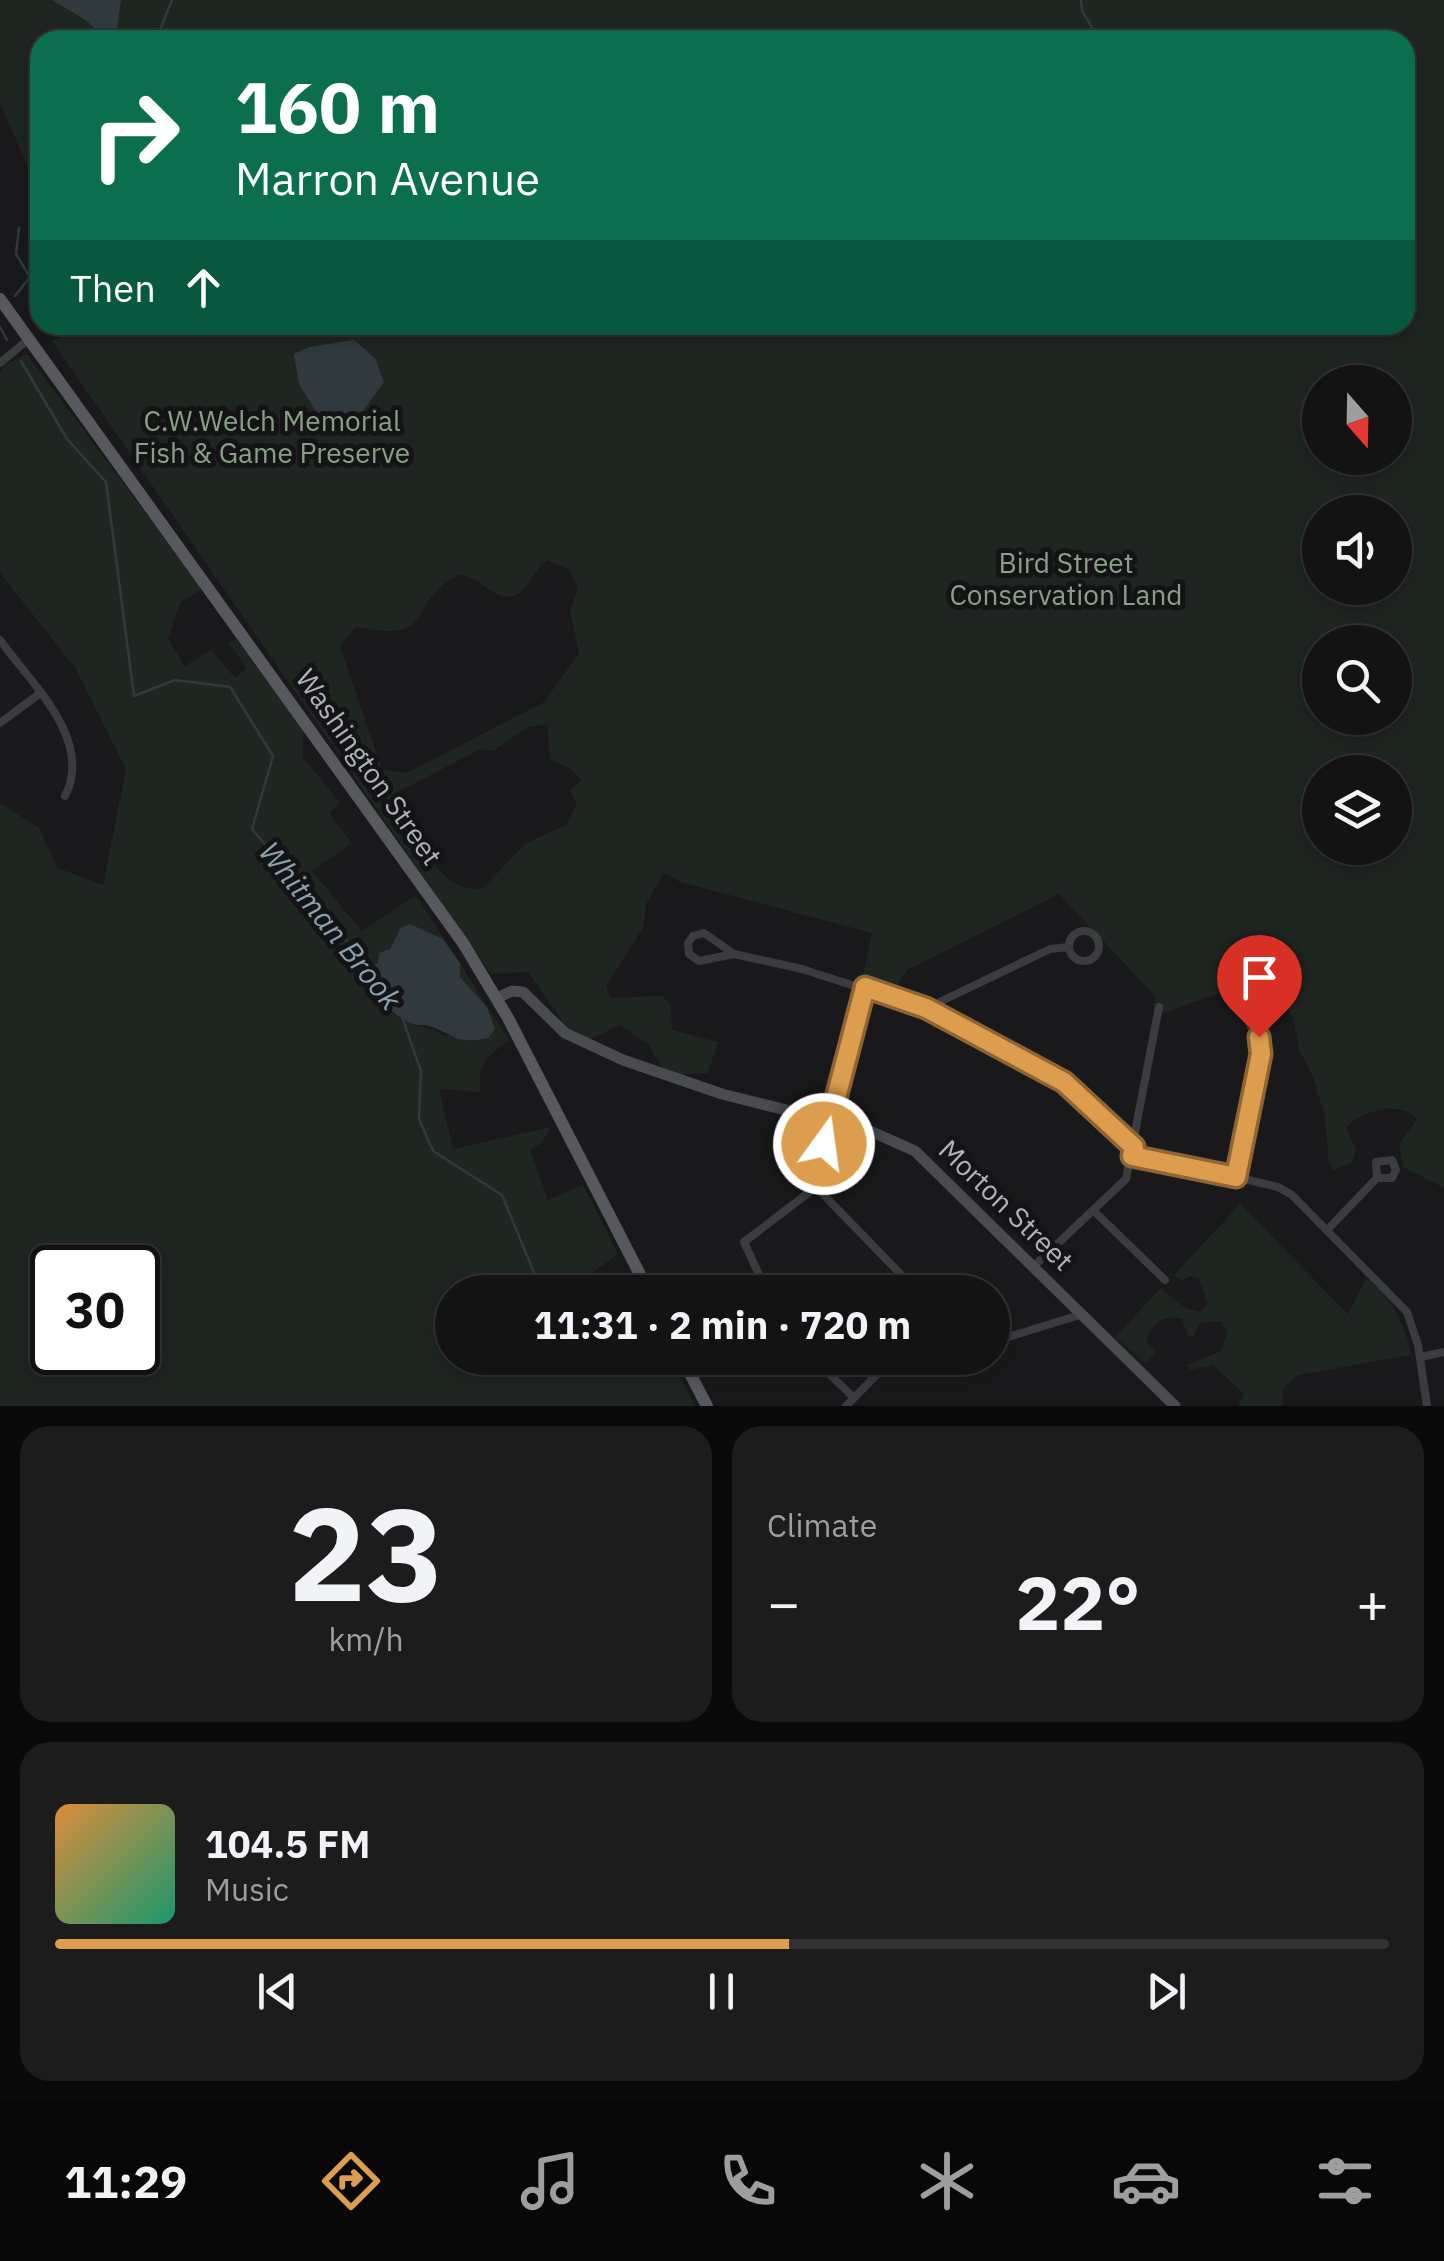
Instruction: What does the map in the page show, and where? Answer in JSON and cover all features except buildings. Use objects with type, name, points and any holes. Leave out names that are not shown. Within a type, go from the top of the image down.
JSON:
[{"type":"main road","name":"Washington Street","points":[[0,299],[188,554],[456,933],[497,998],[640,1275]]},
{"type":"main road","points":[[691,1375],[707,1406]]},
{"type":"street","points":[[0,363],[29,339]]},
{"type":"street","points":[[0,640],[70,744],[74,775],[64,796]]},
{"type":"street","points":[[0,723],[39,694]]},
{"type":"street","points":[[734,954],[698,961],[690,954],[688,943],[695,934],[704,933],[734,954],[865,987],[926,1008],[1064,1082],[1133,1152],[1286,1190],[1400,1301],[1412,1322],[1428,1406]]},
{"type":"street","points":[[926,1008],[1050,949],[1069,947]]},
{"type":"street","points":[[759,1275],[744,1242],[816,1188],[865,987]]},
{"type":"street","name":"Morton Street","points":[[497,998],[512,991],[523,992],[570,1036],[634,1064],[722,1094],[886,1136],[915,1151],[1175,1406]]},
{"type":"street","points":[[1236,1177],[1262,1050],[1238,997]]},
{"type":"street","points":[[1034,1266],[1120,1188],[1133,1152],[1159,1006]]},
{"type":"street","points":[[1328,1229],[1378,1178]]},
{"type":"street","points":[[816,1188],[901,1275]]},
{"type":"street","points":[[1094,1211],[1165,1280]]},
{"type":"street","points":[[1010,1336],[1083,1314]]},
{"type":"street","points":[[1420,1357],[1444,1352]]},
{"type":"street","points":[[830,1375],[854,1398]]},
{"type":"street","points":[[846,1406],[877,1375]]},
{"type":"green space","name":"Bird Street Conservation Land","points":[[0,0],[1444,0],[1444,1188],[1403,1167],[1399,1144],[1417,1119],[1401,1110],[1371,1112],[1353,1122],[1346,1128],[1356,1150],[1352,1163],[1334,1170],[1329,1165],[1325,1117],[1312,1074],[1299,1050],[1294,1021],[1273,973],[1165,1013],[1153,1009],[1156,997],[1059,894],[907,970],[894,990],[887,992],[876,976],[874,982],[862,979],[872,933],[680,882],[664,873],[646,904],[643,928],[606,986],[611,998],[662,996],[671,1005],[672,1030],[718,1042],[708,1073],[666,1075],[648,1044],[620,1025],[588,1040],[567,1028],[528,972],[491,974],[52,341],[64,335],[1415,335],[1415,30],[30,30],[30,172],[0,103]],"holes":[[[548,560],[569,570],[578,588],[570,611],[579,653],[544,702],[407,773],[382,769],[340,646],[356,627],[383,631],[411,626],[442,586],[459,575],[509,597],[525,588]],[[547,724],[550,759],[571,769],[581,781],[570,790],[577,804],[567,824],[525,844],[483,888],[467,888],[452,881],[429,856],[396,793],[481,749],[493,751],[528,727]]]},
{"type":"green space","points":[[27,354],[202,589],[180,603],[168,639],[185,666],[211,650],[235,678],[247,668],[228,643],[236,639],[303,728],[303,758],[340,802],[329,813],[352,843],[312,871],[362,931],[416,895],[509,1040],[482,1068],[481,1092],[439,1089],[453,1149],[551,1127],[542,1143],[530,1150],[548,1200],[583,1185],[618,1254],[593,1272],[594,1275],[435,1275],[435,1375],[680,1375],[695,1406],[0,1406],[0,803],[39,828],[58,868],[103,885],[126,769],[76,669],[0,573],[0,372],[4,365]],"holes":[[[423,930],[443,939],[459,963],[460,977],[487,1007],[495,1029],[444,1036],[402,1019],[375,993],[371,980],[374,968],[392,946]]]},
{"type":"green space","points":[[1240,1204],[1348,1314],[1366,1278],[1396,1312],[1411,1355],[1298,1375],[1282,1389],[1283,1406],[1238,1406],[1244,1394],[1213,1365],[1190,1370],[1187,1365],[1221,1351],[1227,1333],[1221,1321],[1200,1323],[1193,1336],[1188,1336],[1182,1319],[1159,1322],[1146,1341],[1156,1352],[1146,1364],[1115,1337],[1161,1288],[1185,1308],[1199,1312],[1208,1305],[1199,1278],[1189,1276],[1182,1281],[1174,1275]]},
{"type":"shaded area","points":[[52,0],[121,0],[117,30],[95,30]]},
{"type":"shaded area","points":[[354,340],[375,358],[384,382],[361,414],[323,423],[299,384],[294,354],[309,347]]},
{"type":"shaded area","points":[[410,924],[443,939],[460,963],[460,977],[487,1007],[495,1029],[488,1038],[462,1040],[429,1026],[413,1024],[384,1004],[368,973],[378,962],[379,953],[390,949],[401,928]]},
{"type":"waterway","name":"Whitman Brook","points":[[160,30],[172,0]]},
{"type":"waterway","points":[[1081,0],[1082,11],[1094,30]]},
{"type":"waterway","name":"Whitman Brook","points":[[15,296],[30,277],[16,254],[19,228]]},
{"type":"waterway","name":"Whitman Brook","points":[[0,327],[7,340]]},
{"type":"waterway","name":"Whitman Brook","points":[[21,361],[67,439],[106,482],[134,696],[175,680],[230,687],[273,756],[252,829],[371,969]]},
{"type":"waterway","name":"Whitman Brook","points":[[402,1017],[421,1071],[419,1119],[433,1151],[502,1195],[535,1275]]},
{"type":"route","points":[[824,1144],[865,987],[926,1008],[1064,1082],[1134,1147],[1132,1156],[1236,1177],[1261,1054],[1259,1037]]},
{"type":"park label","name":"C.W.Welch Memorial Fish & Game Preserve","points":[[272,437]]}]
